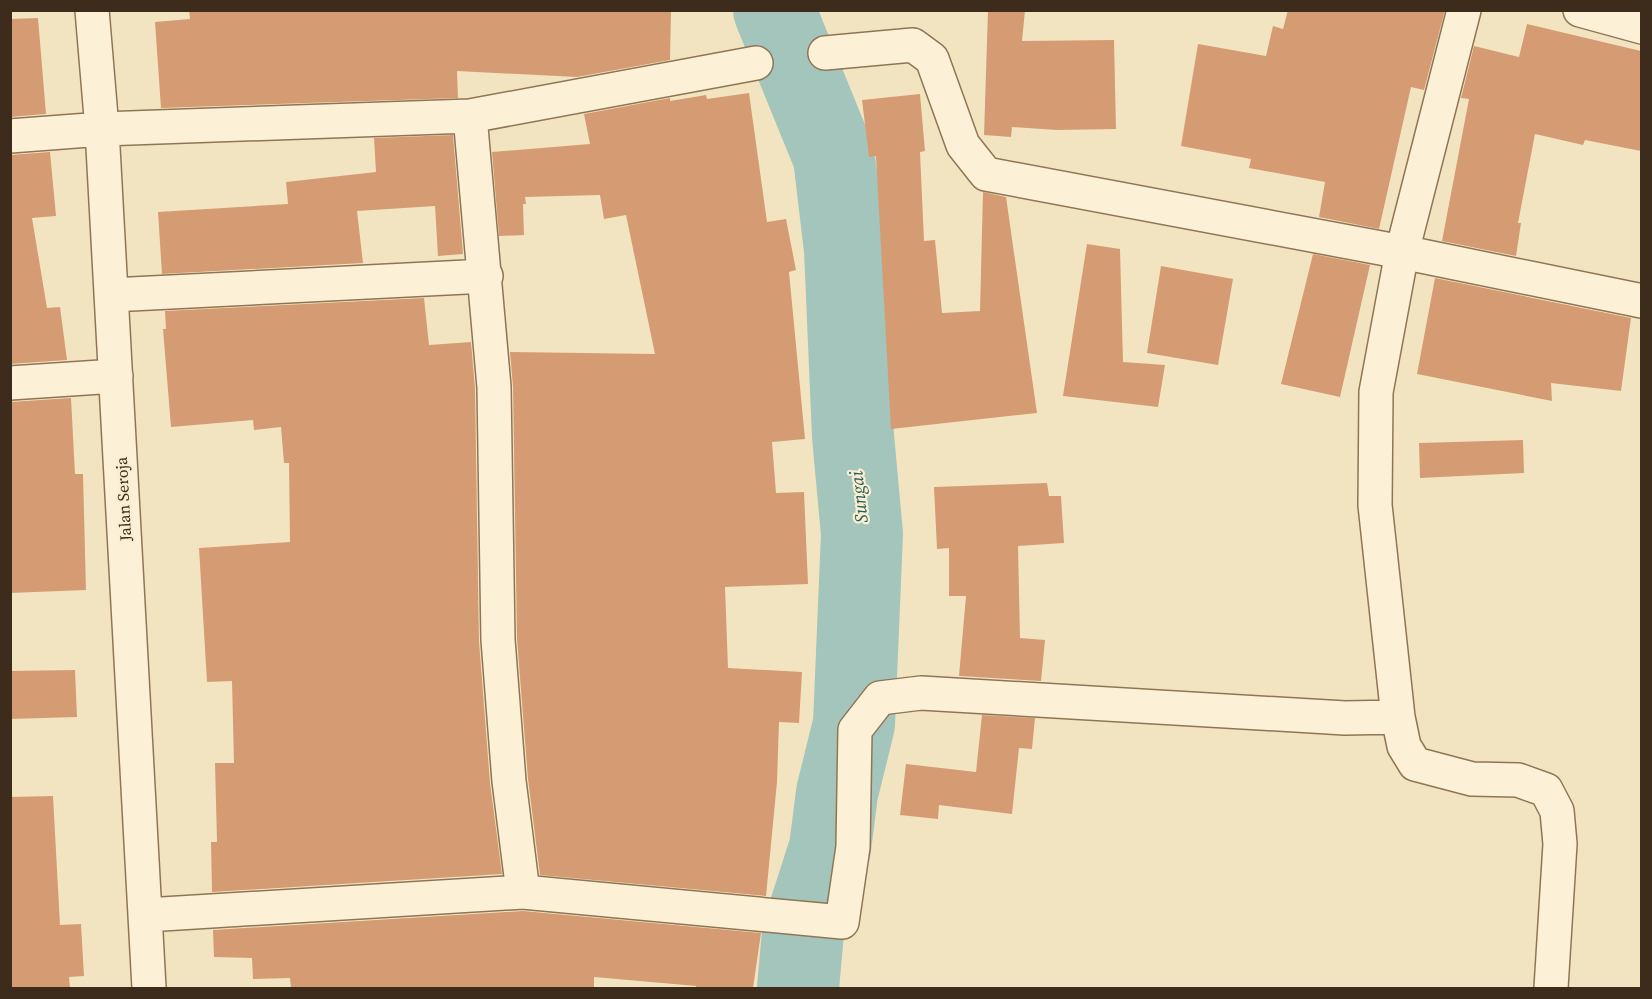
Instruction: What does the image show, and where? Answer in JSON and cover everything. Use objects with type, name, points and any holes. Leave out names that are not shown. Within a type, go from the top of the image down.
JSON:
[{"type":"street","name":"Jalan Seroja","points":[[92,10],[102,129],[149,988]]},
{"type":"street","points":[[1464,10],[1402,252],[1376,392],[1375,505],[1398,717],[1404,746],[1415,764],[1472,779],[1518,780],[1546,790],[1557,811],[1560,844],[1551,988]]},
{"type":"street","points":[[1580,10],[1641,27]]},
{"type":"street","points":[[825,53],[914,45],[932,59],[963,145],[986,174],[1402,252],[1641,301]]},
{"type":"street","points":[[10,136],[102,129],[470,116],[756,63]]},
{"type":"street","points":[[470,116],[476,202],[486,276],[494,387],[498,640],[509,781],[523,892]]},
{"type":"street","points":[[111,295],[486,276]]},
{"type":"street","points":[[10,383],[116,376]]},
{"type":"street","points":[[146,915],[523,892],[842,922],[853,847],[855,730],[880,698],[921,693],[1345,718],[1398,717]]},
{"type":"building","points":[[189,10],[671,10],[670,60],[577,77],[457,71],[458,98],[161,108],[155,22],[190,19]]},
{"type":"building","points":[[988,10],[1025,10],[1022,41],[1114,40],[1116,129],[1057,130],[1012,127],[1011,137],[984,135]]},
{"type":"building","points":[[1288,10],[1445,10],[1424,90],[1411,87],[1379,229],[1319,217],[1325,182],[1249,168],[1251,159],[1181,146],[1198,44],[1266,56],[1273,26],[1283,29]]},
{"type":"building","points":[[38,18],[46,114],[10,117],[10,19]]},
{"type":"building","points":[[1527,24],[1641,51],[1641,151],[1585,140],[1583,145],[1535,134],[1518,223],[1521,223],[1516,256],[1442,241],[1469,99],[1461,98],[1474,46],[1519,57]]},
{"type":"building","points":[[749,93],[767,222],[786,219],[796,270],[789,272],[805,439],[772,442],[776,493],[804,492],[808,584],[725,587],[728,668],[802,672],[799,723],[779,722],[777,782],[766,896],[540,875],[528,779],[517,639],[513,387],[510,352],[655,354],[626,215],[604,219],[600,195],[525,197],[526,204],[523,204],[524,235],[499,236],[492,152],[590,144],[584,114],[670,98],[670,101],[706,95],[707,99]]},
{"type":"building","points":[[920,94],[925,151],[920,152],[924,241],[935,240],[942,313],[980,311],[983,192],[1006,197],[1037,413],[891,429],[876,156],[869,157],[862,100]]},
{"type":"building","points":[[453,135],[463,254],[438,256],[435,206],[357,211],[363,263],[162,274],[158,212],[288,204],[286,182],[376,172],[374,138]]},
{"type":"building","points":[[50,152],[56,216],[32,218],[47,308],[60,307],[67,360],[10,364],[10,155]]},
{"type":"building","points":[[1087,244],[1120,249],[1123,362],[1165,365],[1158,407],[1063,396]]},
{"type":"building","points":[[1313,254],[1370,265],[1340,397],[1281,384]]},
{"type":"building","points":[[1161,266],[1233,279],[1218,365],[1147,353]]},
{"type":"building","points":[[1435,278],[1631,318],[1621,391],[1551,383],[1552,401],[1417,374]]},
{"type":"building","points":[[424,298],[429,345],[471,342],[475,388],[479,641],[490,783],[502,874],[212,892],[211,842],[217,842],[215,763],[234,763],[232,681],[207,682],[199,548],[290,542],[289,463],[284,463],[281,427],[254,430],[253,420],[171,427],[163,329],[166,329],[165,311]]},
{"type":"building","points":[[71,398],[75,474],[83,474],[86,590],[10,593],[10,402]]},
{"type":"building","points":[[1523,440],[1524,473],[1420,478],[1419,443]]},
{"type":"building","points":[[1047,483],[1049,496],[1061,496],[1064,543],[1018,546],[1020,638],[1045,640],[1041,681],[959,676],[966,596],[949,596],[949,548],[937,549],[934,487]]},
{"type":"building","points":[[75,670],[77,717],[10,719],[10,671]]},
{"type":"building","points":[[982,715],[1035,718],[1032,749],[1019,748],[1012,814],[939,805],[938,819],[900,815],[906,764],[976,772]]},
{"type":"building","points":[[53,796],[60,925],[81,924],[84,976],[69,977],[70,988],[10,988],[10,797]]},
{"type":"building","points":[[523,911],[761,933],[753,988],[696,988],[696,986],[594,977],[594,988],[291,988],[290,978],[253,979],[252,958],[214,957],[213,930]]},
{"type":"waterway","name":"Sungai","points":[[774,10],[834,157],[845,250],[853,436],[862,534],[854,724],[837,793],[830,848],[803,932],[798,988]]}]
